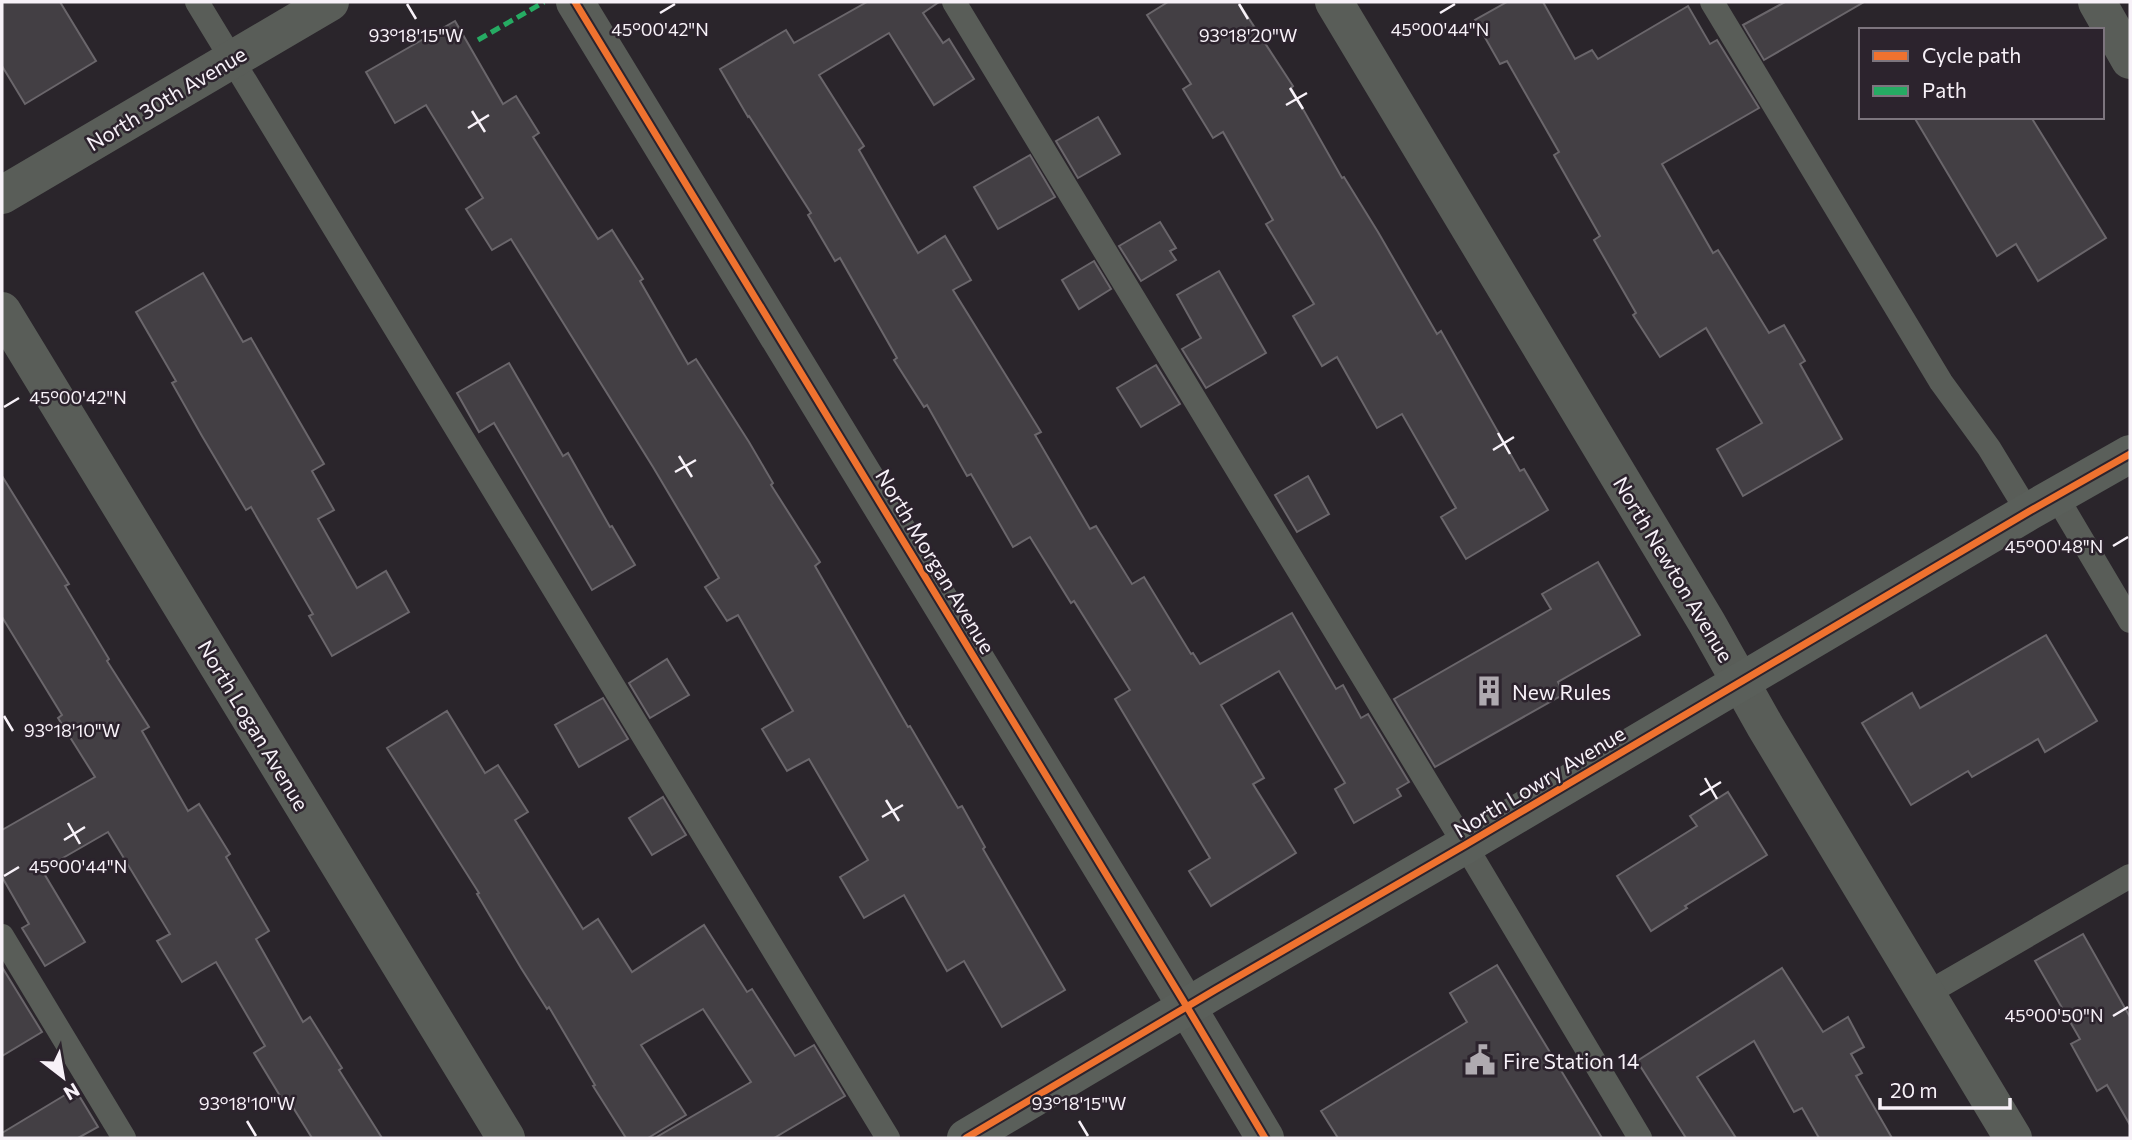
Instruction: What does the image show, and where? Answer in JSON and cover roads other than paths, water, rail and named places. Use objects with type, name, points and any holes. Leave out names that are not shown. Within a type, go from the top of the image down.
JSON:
[{"type":"main road","name":"North Lowry Avenue","points":[[966,1138],[2130,454]]},
{"type":"street","name":"North 30th Avenue","points":[[2,195],[330,2]]},
{"type":"street","name":"North Morgan Avenue","points":[[575,2],[1265,1138]]},
{"type":"street","name":"North Newton Avenue","points":[[1334,2],[2013,1138]]},
{"type":"street","points":[[2097,2],[2130,60]]},
{"type":"street","name":"North Logan Avenue","points":[[2,312],[506,1138]]},
{"type":"lane","points":[[197,2],[888,1138]]},
{"type":"lane","points":[[954,2],[1640,1138]]},
{"type":"lane","points":[[1713,2],[1941,382],[1989,448],[2042,504],[2130,621]]},
{"type":"lane","points":[[1926,994],[2130,876]]},
{"type":"lane","points":[[2,936],[124,1138]]},
{"type":"place","name":"New Rules","points":[[1489,691]]},
{"type":"place","name":"Fire Station 14","points":[[1480,1060]]}]
